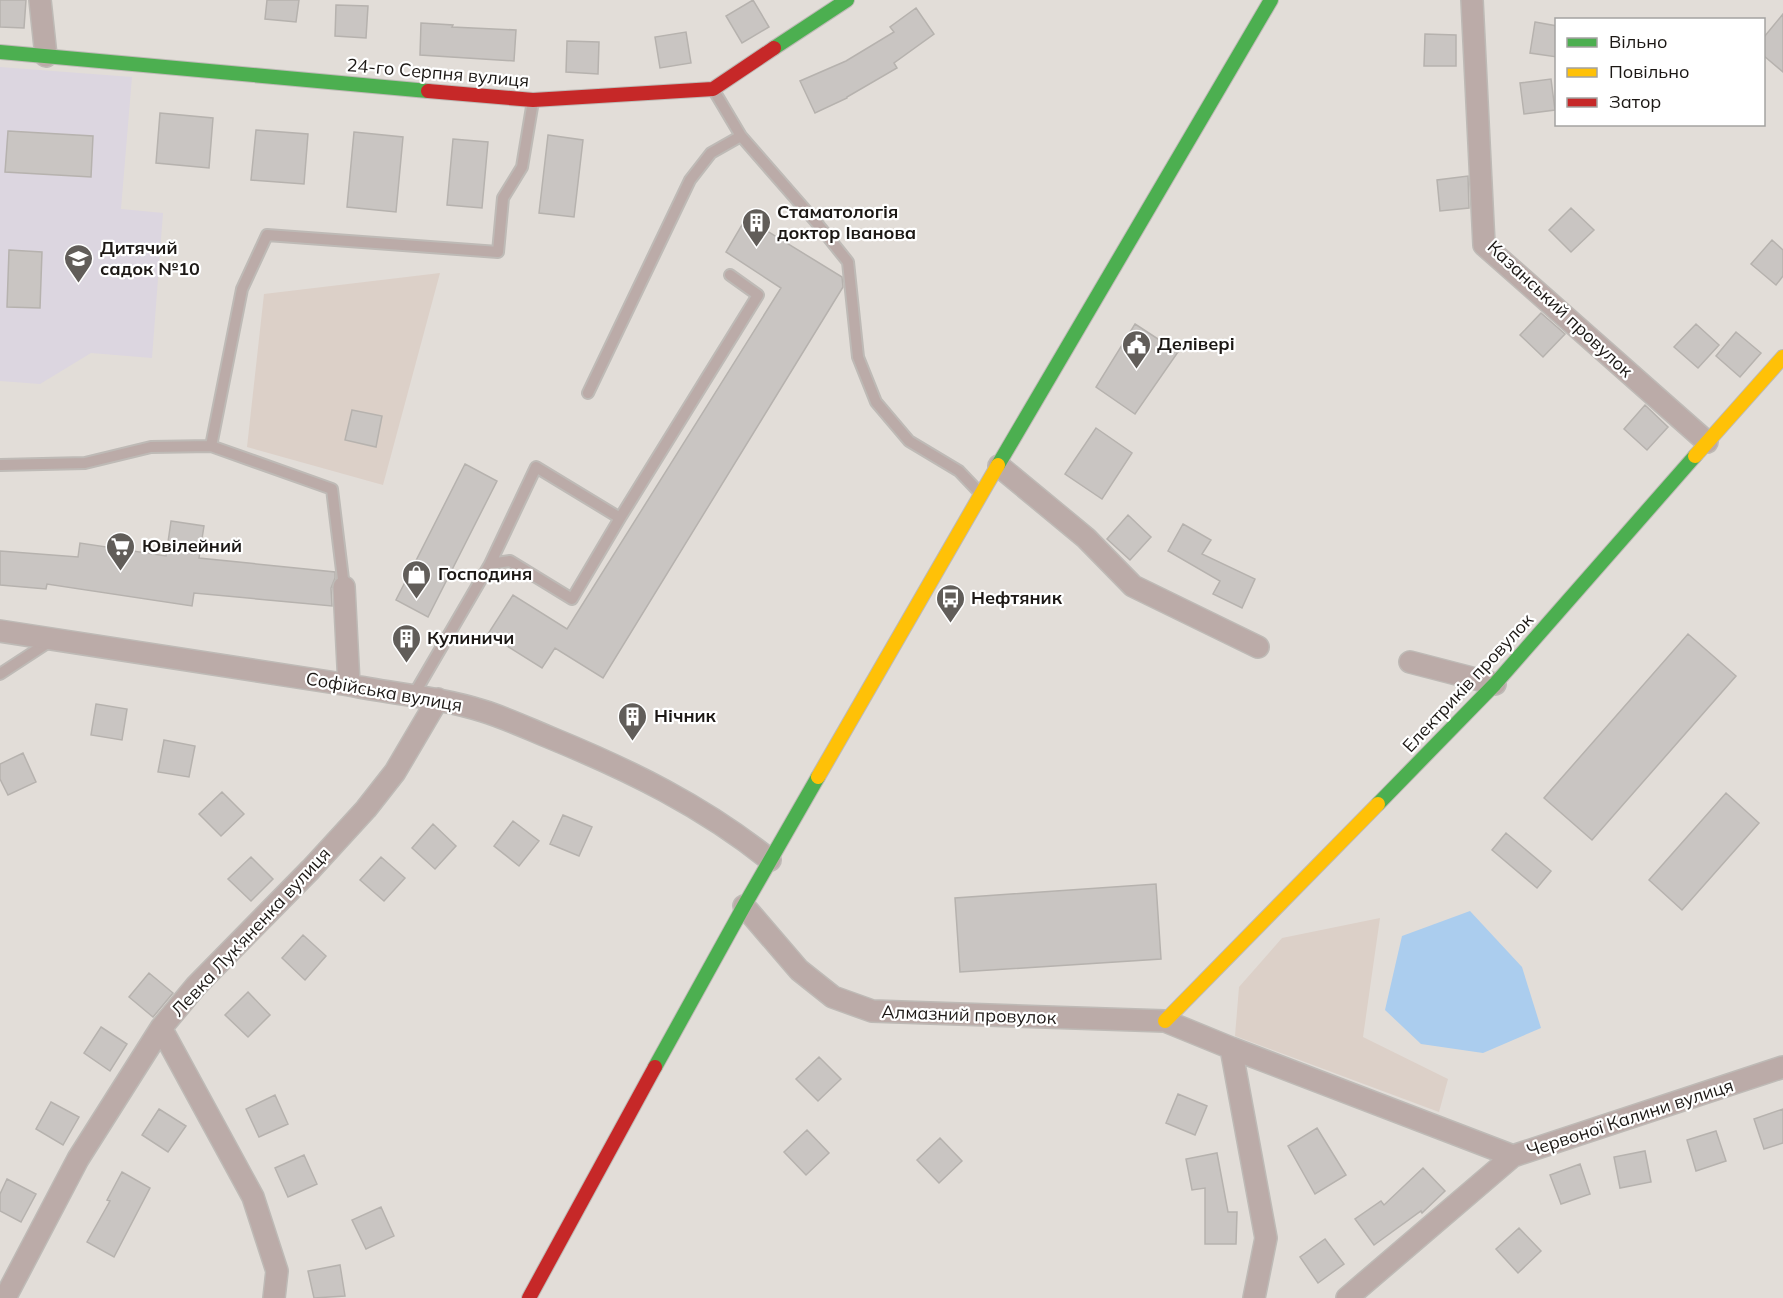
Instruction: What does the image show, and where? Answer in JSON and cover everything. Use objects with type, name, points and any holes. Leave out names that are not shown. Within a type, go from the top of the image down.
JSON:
[{"type":"main road","points":[[713,89],[847,0]]},
{"type":"main road","points":[[529,1298],[770,860],[981,494],[1271,0]]},
{"type":"main road","name":"24-го Серпня вулиця","points":[[0,52],[533,100],[713,89]]},
{"type":"main road","name":"Електриків провулок","points":[[1165,1022],[1495,684],[1783,357]]},
{"type":"street","points":[[40,0],[46,56]]},
{"type":"street","name":"Казанський провулок","points":[[1472,0],[1484,244],[1707,442]]},
{"type":"street","points":[[999,466],[1086,538],[1132,586],[1258,647]]},
{"type":"street","points":[[344,587],[349,685]]},
{"type":"street","name":"Софійська вулиця","points":[[0,631],[438,699],[484,711],[580,750],[661,787],[746,840],[770,860]]},
{"type":"street","points":[[1410,662],[1495,684]]},
{"type":"street","name":"Левка Лук'яненка вулиця","points":[[5,1298],[78,1159],[161,1028],[196,986],[311,869],[366,809],[395,772],[438,699]]},
{"type":"street","name":"Алмазний провулок","points":[[744,906],[799,970],[816,984],[833,997],[872,1011],[1165,1022],[1513,1156]]},
{"type":"street","points":[[161,1028],[253,1197],[277,1271],[274,1298]]},
{"type":"street","points":[[1231,1048],[1266,1238],[1254,1298]]},
{"type":"street","name":"Червоної Калини вулиця","points":[[1347,1298],[1513,1156],[1783,1067]]},
{"type":"lane","points":[[713,89],[741,136],[848,262],[858,357],[876,402],[909,441],[959,471],[981,494]]},
{"type":"lane","points":[[211,446],[242,289],[267,235],[498,252],[503,198],[522,167],[533,100]]},
{"type":"lane","points":[[588,393],[690,180],[711,153],[741,136]]},
{"type":"lane","points":[[490,564],[510,561],[572,599],[758,295],[730,275]]},
{"type":"lane","points":[[0,465],[85,463],[151,447],[211,446],[332,489],[344,587]]},
{"type":"lane","points":[[413,696],[490,564],[536,467],[620,518]]},
{"type":"lane","points":[[0,674],[55,639]]},
{"type":"shaded area","name":"Дитячий садок №10","points":[[0,67],[132,77],[121,209],[163,213],[152,358],[91,353],[40,384],[0,381]]},
{"type":"shaded area","points":[[440,273],[383,485],[247,447],[264,294]]},
{"type":"shaded area","points":[[1380,918],[1363,1037],[1448,1079],[1439,1112],[1235,1036],[1239,987],[1282,938]]},
{"type":"water","points":[[1470,911],[1522,967],[1541,1028],[1483,1053],[1421,1044],[1385,1010],[1402,936]]},
{"type":"building","points":[[0,0],[26,0],[24,28],[0,27]]},
{"type":"building","points":[[267,0],[299,0],[296,22],[265,19]]},
{"type":"building","points":[[753,0],[769,27],[742,43],[726,16]]},
{"type":"building","points":[[336,5],[368,6],[366,38],[335,36]]},
{"type":"building","points":[[916,8],[934,34],[894,63],[897,68],[847,98],[815,113],[800,81],[846,61],[894,32],[890,27]]},
{"type":"building","points":[[1783,14],[1783,72],[1765,57],[1765,36]]},
{"type":"building","points":[[1535,22],[1555,26],[1555,57],[1530,53]]},
{"type":"building","points":[[421,23],[516,30],[514,61],[420,55]]},
{"type":"building","points":[[686,32],[691,63],[660,68],[655,37]]},
{"type":"building","points":[[1425,34],[1456,35],[1456,66],[1424,66]]},
{"type":"building","points":[[567,41],[599,42],[598,74],[566,72]]},
{"type":"building","points":[[1551,79],[1555,110],[1524,114],[1520,83]]},
{"type":"building","points":[[160,113],[213,118],[209,168],[156,163]]},
{"type":"building","points":[[256,130],[308,134],[304,184],[251,180]]},
{"type":"building","points":[[8,131],[93,136],[91,177],[5,172]]},
{"type":"building","points":[[354,132],[403,137],[396,212],[347,207]]},
{"type":"building","points":[[548,135],[583,140],[574,217],[539,213]]},
{"type":"building","points":[[453,139],[488,142],[482,208],[447,205]]},
{"type":"building","points":[[1468,176],[1469,208],[1440,211],[1437,180]]},
{"type":"building","points":[[1571,208],[1594,230],[1571,252],[1549,230]]},
{"type":"building","points":[[746,218],[842,277],[843,287],[603,678],[555,648],[542,668],[488,634],[513,595],[567,629],[781,288],[726,252]]},
{"type":"building","points":[[1772,240],[1783,250],[1783,276],[1776,285],[1751,264]]},
{"type":"building","points":[[9,250],[42,252],[40,308],[7,307]]},
{"type":"building","points":[[1541,313],[1565,334],[1543,357],[1520,335]]},
{"type":"building","name":"Делівері","points":[[1135,324],[1178,352],[1135,414],[1096,387]]},
{"type":"building","points":[[1696,324],[1719,345],[1698,368],[1674,347]]},
{"type":"building","points":[[1736,332],[1761,353],[1740,377],[1716,356]]},
{"type":"building","points":[[1645,405],[1668,427],[1647,450],[1624,429]]},
{"type":"building","points":[[352,410],[382,416],[376,447],[345,440]]},
{"type":"building","points":[[1096,428],[1132,453],[1102,499],[1065,474]]},
{"type":"building","points":[[465,464],[497,481],[428,617],[396,600]]},
{"type":"building","points":[[1128,515],[1151,537],[1130,560],[1107,539]]},
{"type":"building","points":[[171,521],[204,526],[199,558],[335,572],[331,588],[332,606],[194,593],[192,606],[47,584],[46,589],[0,585],[0,551],[78,557],[80,543],[166,556]]},
{"type":"building","points":[[1183,524],[1211,540],[1202,554],[1255,579],[1242,608],[1213,594],[1220,581],[1168,551]]},
{"type":"building","points":[[1688,634],[1736,676],[1592,840],[1544,798]]},
{"type":"building","points":[[96,704],[127,709],[122,740],[91,735]]},
{"type":"building","points":[[164,740],[195,746],[189,777],[158,772]]},
{"type":"building","points":[[23,753],[36,782],[8,795],[0,779],[0,764]]},
{"type":"building","points":[[222,792],[244,814],[221,836],[199,814]]},
{"type":"building","points":[[1726,793],[1759,823],[1682,910],[1649,880]]},
{"type":"building","points":[[563,815],[592,827],[579,856],[550,844]]},
{"type":"building","points":[[513,821],[539,841],[519,866],[494,846]]},
{"type":"building","points":[[433,824],[456,846],[435,869],[412,848]]},
{"type":"building","points":[[1506,833],[1551,871],[1537,888],[1492,850]]},
{"type":"building","points":[[251,857],[273,879],[251,901],[228,879]]},
{"type":"building","points":[[381,857],[405,878],[384,901],[360,880]]},
{"type":"building","points":[[1156,884],[1161,959],[960,972],[955,898]]},
{"type":"building","points":[[303,935],[326,956],[305,980],[282,958]]},
{"type":"building","points":[[149,973],[173,993],[153,1017],[129,997]]},
{"type":"building","points":[[248,992],[270,1015],[248,1037],[225,1015]]},
{"type":"building","points":[[101,1027],[127,1044],[110,1071],[84,1053]]},
{"type":"building","points":[[819,1057],[841,1079],[818,1101],[796,1079]]},
{"type":"building","points":[[1178,1094],[1207,1106],[1195,1135],[1166,1123]]},
{"type":"building","points":[[275,1095],[288,1124],[259,1137],[246,1109]]},
{"type":"building","points":[[51,1102],[79,1117],[63,1145],[36,1129]]},
{"type":"building","points":[[159,1109],[186,1126],[168,1152],[142,1135]]},
{"type":"building","points":[[1783,1109],[1783,1143],[1764,1149],[1754,1119]]},
{"type":"building","points":[[1317,1128],[1346,1175],[1315,1194],[1288,1146]]},
{"type":"building","points":[[807,1130],[829,1153],[806,1175],[784,1152]]},
{"type":"building","points":[[1716,1131],[1726,1161],[1696,1171],[1687,1140]]},
{"type":"building","points":[[940,1138],[962,1161],[939,1183],[917,1160]]},
{"type":"building","points":[[1645,1151],[1651,1182],[1620,1188],[1614,1157]]},
{"type":"building","points":[[1217,1153],[1228,1212],[1237,1212],[1236,1244],[1205,1244],[1205,1188],[1192,1190],[1186,1159]]},
{"type":"building","points":[[304,1155],[317,1184],[288,1197],[275,1168]]},
{"type":"building","points":[[1580,1164],[1590,1194],[1561,1204],[1550,1175]]},
{"type":"building","points":[[1423,1168],[1445,1191],[1422,1213],[1421,1211],[1374,1245],[1355,1219],[1381,1201],[1384,1205]]},
{"type":"building","points":[[122,1172],[150,1188],[114,1257],[87,1242],[110,1201],[107,1200]]},
{"type":"building","points":[[7,1179],[36,1194],[21,1222],[0,1211],[0,1194]]},
{"type":"building","points":[[381,1207],[394,1236],[366,1249],[352,1220]]},
{"type":"building","points":[[1519,1228],[1541,1251],[1518,1273],[1496,1249]]},
{"type":"building","points":[[1325,1239],[1344,1264],[1318,1283],[1300,1257]]},
{"type":"building","points":[[340,1265],[345,1296],[314,1298],[308,1271]]},
{"type":"traffic: fast","points":[[774,48],[847,0]]},
{"type":"traffic: fast","points":[[998,465],[1271,0]]},
{"type":"traffic: fast","points":[[0,52],[428,91]]},
{"type":"traffic: fast","points":[[1378,804],[1495,684],[1695,456]]},
{"type":"traffic: fast","points":[[655,1067],[818,777]]},
{"type":"traffic: slow","points":[[1695,456],[1783,357]]},
{"type":"traffic: slow","points":[[818,777],[998,465]]},
{"type":"traffic: slow","points":[[1165,1021],[1378,804]]},
{"type":"traffic: jam","points":[[428,91],[533,100],[713,89],[774,48]]},
{"type":"traffic: jam","points":[[529,1298],[655,1067]]},
{"type":"place","name":"Стаматологія доктор Іванова","points":[[756,248]]},
{"type":"place","name":"Дитячий садок №10","points":[[79,284]]},
{"type":"place","name":"Делівері","points":[[1136,370]]},
{"type":"place","name":"Ювілейний","points":[[121,572]]},
{"type":"place","name":"Господиня","points":[[417,600]]},
{"type":"place","name":"Нефтяник","points":[[950,624]]},
{"type":"place","name":"Кулиничи","points":[[406,664]]},
{"type":"place","name":"Нічник","points":[[633,742]]}]
